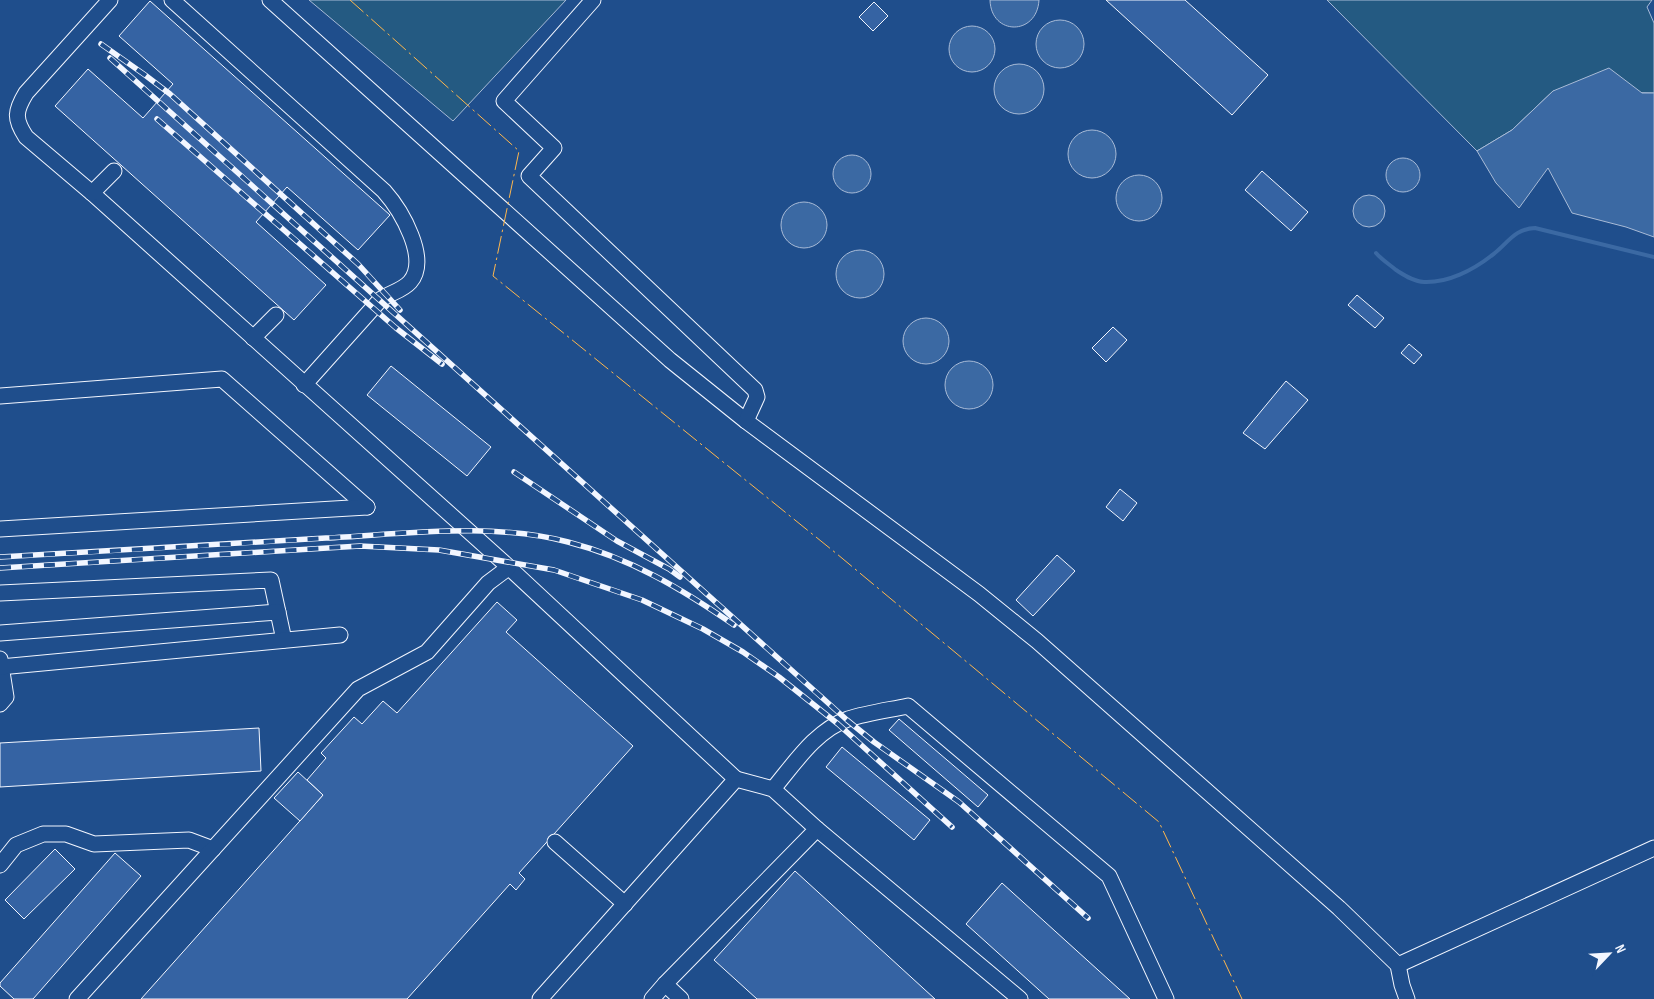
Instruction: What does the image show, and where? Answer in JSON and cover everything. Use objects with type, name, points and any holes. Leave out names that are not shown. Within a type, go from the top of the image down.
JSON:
[{"type":"street","points":[[110,0],[26,93],[18,109],[17,118],[20,128],[26,137],[92,193],[508,568],[736,779],[773,789],[817,829],[1020,999]]},
{"type":"street","points":[[172,0],[384,191],[398,209],[414,244],[417,270],[409,284],[380,300],[304,385]]},
{"type":"street","points":[[270,0],[670,360],[746,421],[979,594],[1037,641],[1339,908],[1398,965],[1407,999]]},
{"type":"street","points":[[593,0],[504,101],[554,148],[528,176],[755,390],[757,397],[746,421]]},
{"type":"street","points":[[92,193],[114,171]]},
{"type":"street","points":[[253,338],[276,315]]},
{"type":"street","points":[[0,396],[222,379],[367,507],[0,529]]},
{"type":"street","points":[[77,999],[358,689],[427,652],[488,583],[508,568]]},
{"type":"street","points":[[0,593],[271,580],[284,640]]},
{"type":"street","points":[[0,633],[278,612]]},
{"type":"street","points":[[0,704],[6,698],[0,664],[340,635]]},
{"type":"street","points":[[773,789],[811,746],[830,728],[848,720],[908,706],[1109,876],[1166,999]]},
{"type":"street","points":[[540,999],[736,779]]},
{"type":"street","points":[[652,999],[817,829]]},
{"type":"street","points":[[0,865],[16,845],[43,834],[66,834],[94,844],[189,840],[213,849]]},
{"type":"street","points":[[555,842],[625,904]]},
{"type":"street","points":[[1398,965],[1654,848]]},
{"type":"street","points":[[665,984],[681,999]]},
{"type":"shaded area","points":[[309,0],[566,0],[453,121]]},
{"type":"shaded area","points":[[990,0],[1039,0],[1036,12],[1031,20],[1023,25],[1014,27],[1005,25],[998,20],[992,12]]},
{"type":"shaded area","points":[[1327,0],[1652,0],[1647,7],[1654,23],[1654,93],[1553,91],[1512,130],[1477,151]]},
{"type":"shaded area","points":[[1055,20],[1065,20],[1077,27],[1084,39],[1084,49],[1077,61],[1065,68],[1055,68],[1047,64],[1040,57],[1036,49],[1036,39],[1040,31],[1047,24]]},
{"type":"shaded area","points":[[967,26],[977,26],[991,36],[995,49],[991,62],[985,68],[977,72],[967,72],[953,62],[949,54],[949,44],[959,30]]},
{"type":"shaded area","points":[[1019,64],[1029,66],[1037,71],[1042,79],[1044,89],[1042,99],[1037,107],[1029,112],[1019,114],[1009,112],[1001,107],[996,99],[994,89],[996,79],[1001,71],[1009,66]]},
{"type":"shaded area","points":[[1609,68],[1642,93],[1654,93],[1654,237],[1626,227],[1572,213],[1548,168],[1519,208],[1496,183],[1477,151],[1512,130],[1553,91]]},
{"type":"shaded area","points":[[1092,130],[1101,132],[1109,137],[1114,145],[1116,154],[1114,163],[1109,171],[1101,176],[1092,178],[1083,176],[1075,171],[1070,163],[1068,154],[1070,145],[1075,137],[1083,132]]},
{"type":"shaded area","points":[[852,155],[865,161],[871,174],[865,187],[852,193],[839,187],[833,174],[839,161]]},
{"type":"shaded area","points":[[1403,158],[1410,159],[1415,163],[1419,168],[1419,182],[1415,187],[1410,191],[1403,192],[1396,191],[1391,187],[1387,182],[1386,175],[1387,168],[1391,163],[1396,159]]},
{"type":"shaded area","points":[[1139,175],[1152,179],[1158,185],[1162,198],[1158,211],[1152,217],[1139,221],[1126,217],[1120,211],[1116,198],[1120,185],[1126,179]]},
{"type":"shaded area","points":[[1369,195],[1380,200],[1385,211],[1380,222],[1369,227],[1358,222],[1353,211],[1358,200]]},
{"type":"shaded area","points":[[799,202],[809,202],[821,208],[826,216],[826,234],[821,242],[813,247],[799,248],[791,245],[784,238],[781,230],[781,220],[784,212],[791,205]]},
{"type":"shaded area","points":[[855,250],[865,250],[877,257],[884,269],[884,279],[877,291],[865,298],[855,298],[847,294],[840,287],[836,279],[836,269],[840,261],[847,254]]},
{"type":"shaded area","points":[[931,318],[943,324],[948,332],[948,350],[943,358],[935,363],[921,364],[909,358],[904,350],[903,336],[909,324],[917,319]]},
{"type":"shaded area","points":[[969,361],[978,363],[986,368],[991,376],[993,385],[991,394],[986,402],[978,407],[969,409],[960,407],[952,402],[947,394],[945,385],[947,376],[952,368],[960,363]]},
{"type":"building","points":[[1106,0],[1185,0],[1268,75],[1232,115]]},
{"type":"building","points":[[150,1],[390,215],[358,250],[287,187],[256,222],[326,285],[294,320],[55,106],[88,69],[143,118],[173,84],[119,36]]},
{"type":"building","points":[[874,2],[888,16],[873,31],[859,17]]},
{"type":"building","points":[[1262,171],[1308,212],[1291,231],[1245,190]]},
{"type":"building","points":[[1357,295],[1384,318],[1375,328],[1348,305]]},
{"type":"building","points":[[1113,327],[1127,340],[1106,362],[1092,348]]},
{"type":"building","points":[[1409,344],[1422,355],[1414,364],[1401,353]]},
{"type":"building","points":[[391,366],[491,447],[467,476],[367,395]]},
{"type":"building","points":[[1286,381],[1308,400],[1265,449],[1243,433]]},
{"type":"building","points":[[1120,489],[1137,503],[1123,521],[1106,507]]},
{"type":"building","points":[[1057,555],[1075,571],[1033,616],[1016,600]]},
{"type":"building","points":[[497,602],[517,620],[506,632],[633,746],[519,873],[525,879],[516,890],[510,884],[407,999],[141,999],[323,795],[307,780],[326,758],[321,753],[354,717],[362,724],[383,701],[397,713]]},
{"type":"building","points":[[899,719],[988,795],[978,807],[889,730]]},
{"type":"building","points":[[259,728],[261,771],[0,787],[0,743]]},
{"type":"building","points":[[842,747],[930,820],[914,840],[826,767]]},
{"type":"building","points":[[298,772],[323,795],[300,821],[274,798]]},
{"type":"building","points":[[55,849],[75,869],[24,919],[5,900]]},
{"type":"building","points":[[115,853],[141,876],[33,999],[14,999],[0,986],[0,983]]},
{"type":"building","points":[[795,871],[935,999],[757,999],[714,960]]},
{"type":"building","points":[[1002,883],[1130,999],[1049,999],[966,924]]},
{"type":"waterway","points":[[1376,253],[1402,274],[1420,282],[1433,282],[1460,275],[1491,256],[1516,234],[1535,228],[1654,257]]},
{"type":"railway","points":[[101,44],[170,94],[358,264],[400,310]]},
{"type":"railway","points":[[110,58],[847,720],[874,742],[959,802],[1088,918]]},
{"type":"railway","points":[[157,119],[396,328],[442,364]]},
{"type":"railway","points":[[514,472],[617,541],[680,577]]},
{"type":"railway","points":[[0,557],[417,532],[510,532],[568,542],[613,557],[675,587],[734,625]]},
{"type":"railway","points":[[0,568],[360,546],[439,550],[554,570],[642,600],[703,629],[743,652],[779,677],[838,724],[952,827]]},
{"type":"power","points":[[350,0],[519,151],[493,276],[837,554],[1159,822],[1242,999]]}]
